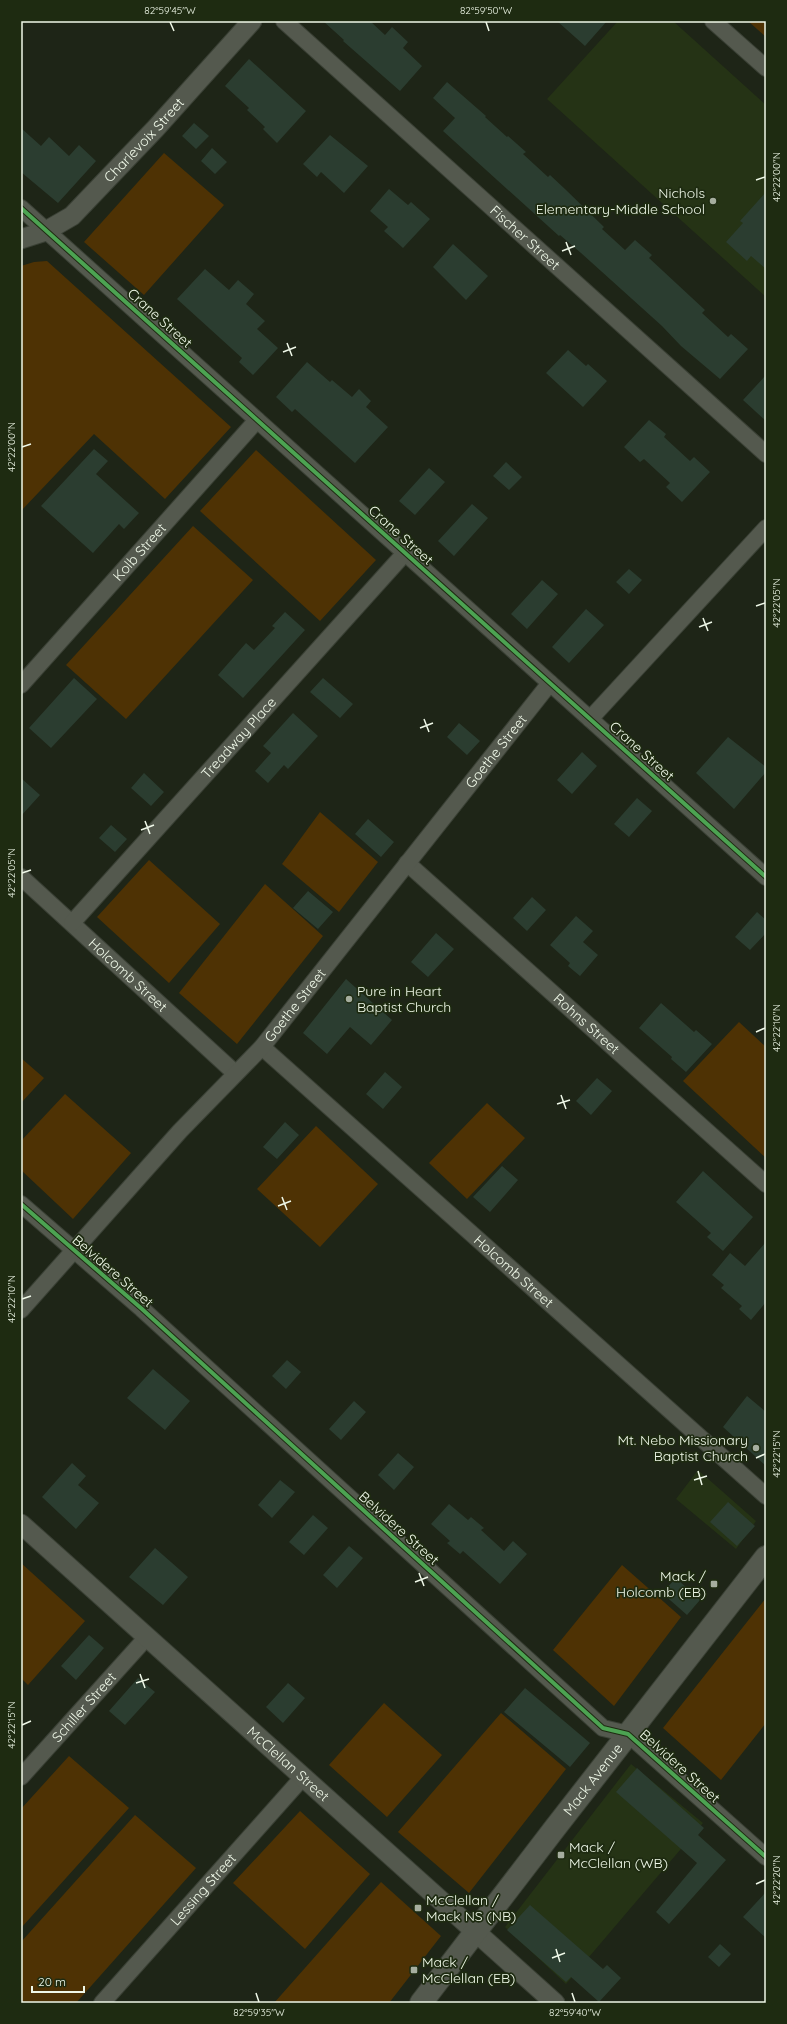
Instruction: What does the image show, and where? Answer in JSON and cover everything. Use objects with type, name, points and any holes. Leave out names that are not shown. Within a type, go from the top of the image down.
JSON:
[{"type":"main road","name":"Mack Avenue","points":[[421,2003],[766,1557]]},
{"type":"street","name":"Charlevoix Street","points":[[21,239],[46,231],[72,216],[156,128],[252,21]]},
{"type":"street","name":"Fischer Street","points":[[284,21],[766,454]]},
{"type":"street","points":[[713,21],[766,68]]},
{"type":"street","name":"Crane Street","points":[[21,208],[766,878]]},
{"type":"street","name":"Kolb Street","points":[[21,685],[257,420]]},
{"type":"street","points":[[590,720],[766,528]]},
{"type":"street","name":"Treadway Place","points":[[72,923],[405,553]]},
{"type":"street","name":"Goethe Street","points":[[21,1310],[72,1250],[235,1073],[262,1047],[550,683]]},
{"type":"street","name":"Rohns Street","points":[[408,863],[766,1184]]},
{"type":"street","name":"Holcomb Street","points":[[21,877],[235,1073]]},
{"type":"street","name":"Holcomb Street","points":[[262,1047],[766,1496]]},
{"type":"street","name":"Belvidere Street","points":[[21,1204],[72,1250],[142,1309],[603,1728],[628,1734],[766,1857]]},
{"type":"street","name":"McClellan Street","points":[[21,1524],[304,1776],[554,2003]]},
{"type":"street","name":"Schiller Street","points":[[21,1777],[147,1637]]},
{"type":"street","name":"Lessing Street","points":[[102,2003],[304,1776]]},
{"type":"shaded area","name":"Nichols Elementary-Middle School","points":[[618,21],[673,21],[766,105],[766,297],[547,99]]},
{"type":"shaded area","points":[[748,21],[766,21],[766,37]]},
{"type":"shaded area","points":[[164,153],[224,205],[144,295],[84,242]]},
{"type":"shaded area","points":[[47,261],[231,427],[165,499],[94,434],[21,511],[21,266],[34,262]]},
{"type":"shaded area","points":[[256,450],[376,560],[320,621],[200,511]]},
{"type":"shaded area","points":[[193,526],[253,580],[126,719],[66,665]]},
{"type":"shaded area","points":[[320,812],[378,862],[339,912],[282,864]]},
{"type":"shaded area","points":[[149,860],[220,924],[169,983],[97,917]]},
{"type":"shaded area","points":[[265,884],[323,936],[237,1044],[179,993]]},
{"type":"shaded area","points":[[739,1022],[766,1047],[766,1158],[683,1081]]},
{"type":"shaded area","points":[[21,1058],[44,1078],[21,1103]]},
{"type":"shaded area","points":[[65,1094],[131,1153],[73,1219],[21,1170],[21,1141]]},
{"type":"shaded area","points":[[487,1103],[525,1138],[467,1199],[429,1163]]},
{"type":"shaded area","points":[[316,1126],[378,1184],[320,1247],[257,1189]]},
{"type":"shaded area","points":[[698,1470],[756,1521],[736,1549],[676,1499]]},
{"type":"shaded area","points":[[21,1563],[85,1621],[28,1685],[21,1678]]},
{"type":"shaded area","points":[[622,1565],[681,1617],[614,1706],[553,1650]]},
{"type":"shaded area","points":[[766,1598],[766,1723],[721,1780],[663,1728]]},
{"type":"shaded area","points":[[384,1703],[442,1755],[387,1817],[329,1765]]},
{"type":"shaded area","points":[[501,1713],[566,1769],[469,1893],[398,1832]]},
{"type":"shaded area","points":[[69,1756],[129,1808],[21,1928],[21,1809]]},
{"type":"shaded area","points":[[631,1764],[703,1823],[566,1984],[505,1927]]},
{"type":"shaded area","points":[[300,1811],[370,1874],[305,1949],[233,1883]]},
{"type":"shaded area","points":[[135,1815],[196,1868],[76,2003],[21,2003],[21,1942]]},
{"type":"shaded area","points":[[381,1882],[441,1936],[389,2003],[274,2003]]},
{"type":"building","points":[[323,21],[370,21],[385,35],[392,27],[408,42],[403,48],[422,66],[400,91],[343,41],[344,40]]},
{"type":"building","points":[[557,21],[607,21],[585,46]]},
{"type":"building","points":[[249,59],[306,111],[277,143],[263,129],[265,127],[247,110],[249,108],[225,86]]},
{"type":"building","points":[[447,82],[486,116],[485,117],[507,137],[508,136],[526,152],[523,154],[548,177],[550,175],[565,189],[604,227],[602,229],[625,250],[635,240],[652,255],[649,258],[705,310],[702,313],[728,337],[731,334],[748,349],[720,379],[681,346],[662,326],[581,253],[560,235],[559,236],[443,131],[455,118],[433,98]]},
{"type":"building","points":[[194,123],[209,136],[196,149],[182,136]]},
{"type":"building","points":[[21,128],[41,146],[49,137],[69,156],[79,145],[96,161],[58,203],[21,172]]},
{"type":"building","points":[[330,135],[368,166],[344,193],[321,172],[317,177],[303,164]]},
{"type":"building","points":[[212,148],[227,162],[215,174],[201,161]]},
{"type":"building","points":[[389,189],[408,205],[411,202],[430,219],[403,248],[384,231],[388,227],[370,211]]},
{"type":"building","points":[[766,192],[766,269],[751,256],[747,261],[726,242],[743,223],[740,221]]},
{"type":"building","points":[[453,244],[488,276],[466,300],[433,267]]},
{"type":"building","points":[[205,269],[229,290],[238,280],[254,294],[246,304],[265,321],[257,329],[278,348],[253,375],[239,362],[242,358],[177,299]]},
{"type":"building","points":[[568,350],[586,366],[588,364],[607,381],[583,407],[546,373]]},
{"type":"building","points":[[307,362],[330,382],[332,380],[352,397],[359,389],[371,401],[366,407],[388,427],[355,463],[295,409],[292,412],[276,397]]},
{"type":"building","points":[[766,375],[766,421],[743,400]]},
{"type":"building","points":[[649,420],[666,434],[664,437],[690,461],[694,457],[710,472],[682,502],[666,487],[670,483],[644,459],[640,462],[624,447]]},
{"type":"building","points":[[94,449],[108,461],[96,474],[139,513],[124,529],[119,524],[93,553],[41,506]]},
{"type":"building","points":[[506,462],[522,477],[509,490],[493,476]]},
{"type":"building","points":[[429,468],[445,482],[415,515],[399,501]]},
{"type":"building","points":[[472,504],[488,518],[454,556],[438,541]]},
{"type":"building","points":[[629,569],[642,580],[629,594],[616,582]]},
{"type":"building","points":[[542,580],[558,594],[527,629],[511,614]]},
{"type":"building","points":[[586,609],[604,625],[569,663],[552,647]]},
{"type":"building","points":[[285,612],[305,630],[243,698],[218,675],[246,643],[254,650],[275,628],[272,626]]},
{"type":"building","points":[[74,678],[97,699],[51,748],[29,728]]},
{"type":"building","points":[[323,678],[353,704],[340,718],[310,692]]},
{"type":"building","points":[[293,713],[318,736],[288,769],[284,765],[268,783],[255,771],[271,753],[263,746]]},
{"type":"building","points":[[459,723],[480,741],[467,755],[447,737]]},
{"type":"building","points":[[728,737],[766,767],[766,772],[734,809],[696,773]]},
{"type":"building","points":[[582,752],[597,766],[572,794],[557,780]]},
{"type":"building","points":[[144,773],[164,792],[151,806],[131,788]]},
{"type":"building","points":[[21,778],[40,795],[21,816]]},
{"type":"building","points":[[637,798],[652,811],[629,837],[614,824]]},
{"type":"building","points":[[368,819],[394,842],[381,857],[355,834]]},
{"type":"building","points":[[111,825],[127,839],[115,852],[99,838]]},
{"type":"building","points":[[308,891],[333,912],[318,929],[293,908]]},
{"type":"building","points":[[532,897],[546,910],[527,931],[513,918]]},
{"type":"building","points":[[757,912],[766,920],[766,933],[750,950],[735,937]]},
{"type":"building","points":[[576,916],[593,931],[583,942],[598,955],[580,976],[568,966],[570,963],[550,945]]},
{"type":"building","points":[[436,933],[454,949],[428,977],[411,962]]},
{"type":"building","name":"Pure in Heart Baptist Church","points":[[346,979],[392,1020],[371,1045],[350,1027],[327,1054],[303,1033]]},
{"type":"building","points":[[661,1003],[694,1032],[696,1030],[712,1044],[686,1072],[671,1059],[672,1057],[639,1028]]},
{"type":"building","points":[[385,1072],[402,1087],[383,1109],[366,1094]]},
{"type":"building","points":[[597,1078],[612,1091],[591,1115],[576,1101]]},
{"type":"building","points":[[285,1122],[299,1135],[277,1159],[263,1147]]},
{"type":"building","points":[[502,1166],[518,1180],[490,1212],[473,1197]]},
{"type":"building","points":[[703,1171],[753,1217],[723,1251],[707,1237],[711,1233],[676,1202]]},
{"type":"building","points":[[766,1242],[766,1302],[751,1320],[739,1309],[742,1306],[721,1288],[724,1285],[712,1275],[730,1253],[745,1266]]},
{"type":"building","points":[[287,1360],[301,1372],[286,1389],[272,1376]]},
{"type":"building","points":[[153,1369],[190,1401],[165,1430],[127,1398]]},
{"type":"building","name":"Mt. Nebo Missionary Baptist Church","points":[[747,1396],[766,1412],[766,1466],[723,1427]]},
{"type":"building","points":[[354,1401],[366,1412],[341,1440],[329,1429]]},
{"type":"building","points":[[398,1453],[414,1467],[394,1490],[378,1475]]},
{"type":"building","points":[[72,1463],[86,1476],[78,1485],[99,1503],[76,1529],[42,1497]]},
{"type":"building","points":[[280,1480],[295,1492],[272,1518],[258,1505]]},
{"type":"building","points":[[728,1502],[755,1526],[737,1546],[710,1522]]},
{"type":"building","points":[[449,1504],[468,1520],[471,1517],[484,1528],[481,1530],[504,1551],[513,1541],[527,1554],[500,1584],[463,1551],[460,1554],[447,1543],[450,1541],[431,1524]]},
{"type":"building","points":[[313,1515],[328,1528],[304,1555],[289,1542]]},
{"type":"building","points":[[349,1546],[363,1558],[337,1588],[323,1575]]},
{"type":"building","points":[[155,1548],[188,1577],[163,1605],[129,1577]]},
{"type":"building","points":[[676,1578],[700,1600],[687,1615],[662,1593]]},
{"type":"building","points":[[89,1635],[104,1648],[76,1680],[61,1666]]},
{"type":"building","points":[[138,1678],[155,1692],[125,1725],[109,1711]]},
{"type":"building","points":[[288,1683],[305,1698],[283,1723],[266,1707]]},
{"type":"building","points":[[525,1688],[590,1743],[570,1767],[504,1712]]},
{"type":"building","points":[[637,1768],[704,1828],[698,1835],[726,1860],[669,1924],[656,1912],[697,1863],[616,1792]]},
{"type":"building","points":[[766,1892],[766,1938],[743,1917]]},
{"type":"building","points":[[530,1905],[603,1969],[607,1965],[621,1978],[599,2002],[571,1977],[566,1982],[507,1930]]},
{"type":"building","points":[[720,1944],[731,1954],[719,1967],[708,1957]]},
{"type":"cycle path","points":[[21,208],[766,877]]},
{"type":"cycle path","points":[[21,1204],[142,1309],[603,1728],[628,1734],[766,1857]]},
{"type":"place","name":"Nichols Elementary-Middle School","points":[[713,201]]},
{"type":"place","name":"Pure in Heart Baptist Church","points":[[349,999]]},
{"type":"place","name":"Mt. Nebo Missionary Baptist Church","points":[[756,1448]]},
{"type":"place","name":"Mack / Holcomb (EB)","points":[[714,1584]]},
{"type":"place","name":"Mack / McClellan (WB)","points":[[561,1855]]},
{"type":"place","name":"McClellan / Mack NS (NB)","points":[[418,1908]]},
{"type":"place","name":"Mack / McClellan (EB)","points":[[414,1970]]}]
